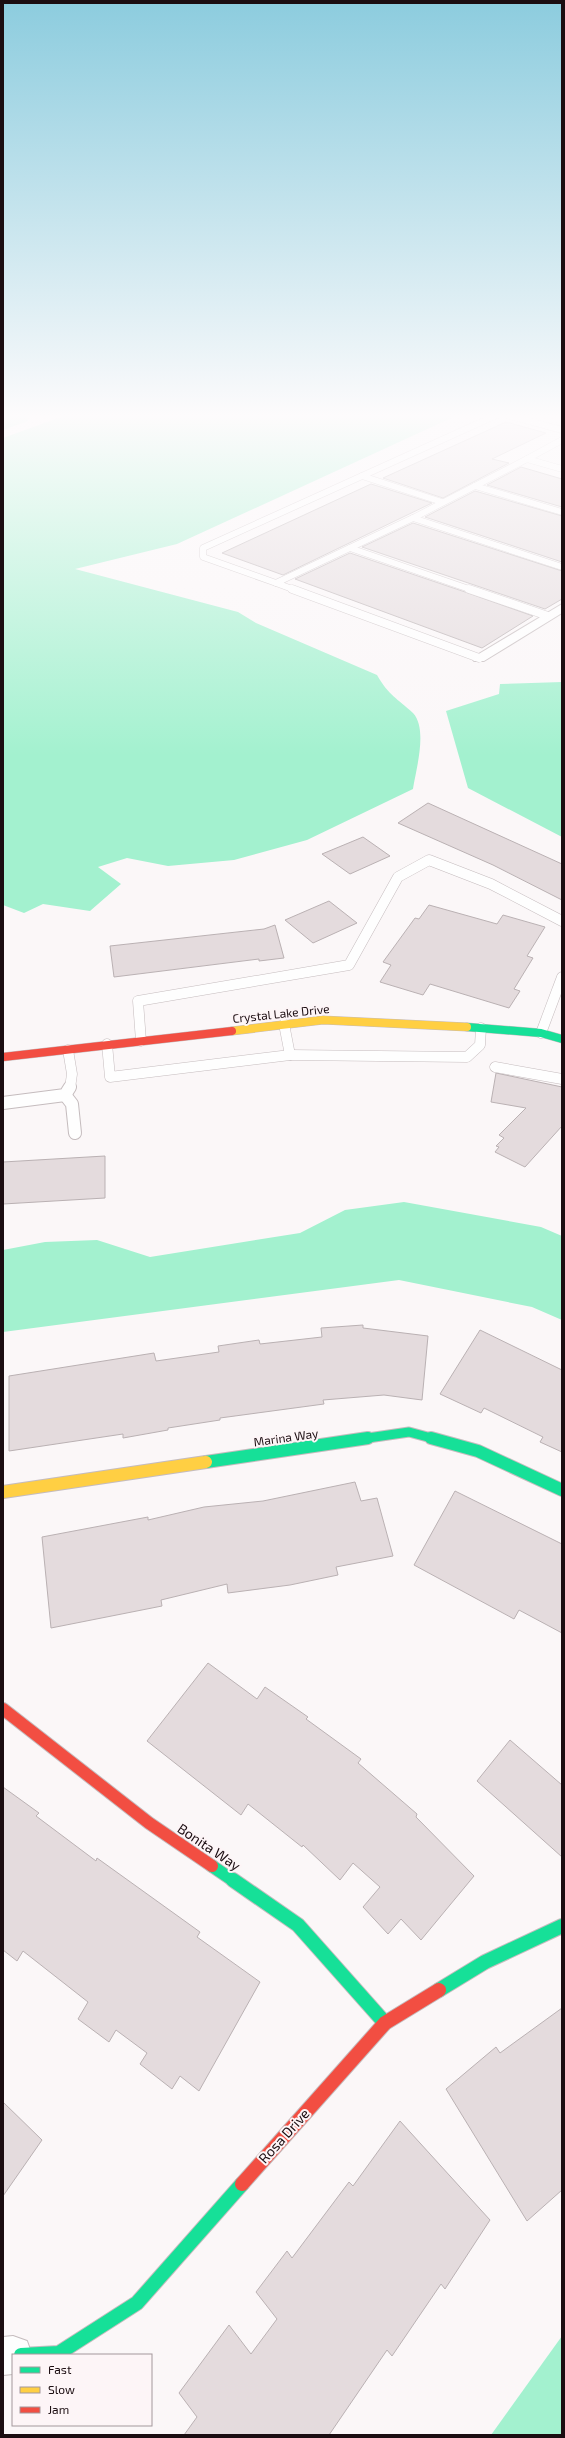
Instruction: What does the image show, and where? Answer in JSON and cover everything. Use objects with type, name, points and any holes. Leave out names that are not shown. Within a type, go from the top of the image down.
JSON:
[{"type":"street","points":[[479,658],[562,608]]},
{"type":"street","name":"Crystal Lake Drive","points":[[3,1057],[323,1020],[481,1028],[541,1033],[562,1039]]},
{"type":"street","name":"Marina Way","points":[[3,1492],[409,1432],[478,1451],[562,1490]]},
{"type":"street","name":"Bonita Way","points":[[3,1709],[149,1823],[298,1925],[385,2024]]},
{"type":"street","name":"Rosa Drive","points":[[59,2354],[137,2303],[385,2024],[485,1962],[562,1926]]},
{"type":"lane","points":[[248,528],[203,548],[203,557],[479,658]]},
{"type":"lane","points":[[276,583],[393,528]]},
{"type":"lane","points":[[444,528],[562,566]]},
{"type":"lane","points":[[350,548],[548,616]]},
{"type":"lane","points":[[141,1041],[138,1001],[349,965],[398,877],[429,860],[492,884],[562,920]]},
{"type":"lane","points":[[541,1033],[562,977]]},
{"type":"lane","points":[[284,1024],[290,1055]]},
{"type":"lane","points":[[107,1044],[110,1077],[290,1055],[467,1057],[480,1045],[481,1028]]},
{"type":"lane","points":[[3,1102],[65,1095],[71,1090],[73,1082],[68,1050]]},
{"type":"lane","points":[[494,1067],[562,1079]]},
{"type":"lane","points":[[65,1095],[72,1104],[75,1133]]},
{"type":"shaded area","points":[[3,528],[212,528],[177,544],[75,569],[238,612],[256,623],[377,675],[389,692],[413,713],[417,720],[420,729],[420,750],[413,789],[307,840],[234,860],[168,866],[127,858],[98,867],[121,884],[90,911],[43,904],[24,913],[3,905]]},
{"type":"shaded area","points":[[562,682],[562,837],[468,788],[446,711],[499,694],[500,684]]},
{"type":"shaded area","points":[[404,1202],[541,1227],[562,1236],[562,1320],[532,1307],[399,1280],[3,1332],[3,1250],[45,1242],[97,1240],[150,1257],[300,1233],[345,1210]]},
{"type":"shaded area","points":[[562,2336],[562,2435],[491,2435]]},
{"type":"building","points":[[276,528],[381,528],[283,575],[222,553]]},
{"type":"building","points":[[403,528],[428,528],[562,571],[562,599],[545,609],[362,547]]},
{"type":"building","points":[[458,528],[562,528],[562,562]]},
{"type":"building","points":[[350,553],[533,616],[482,648],[295,579]]},
{"type":"building","points":[[428,803],[562,864],[562,900],[493,865],[398,823]]},
{"type":"building","points":[[363,837],[390,856],[350,874],[322,854]]},
{"type":"building","points":[[329,901],[357,923],[313,943],[285,920]]},
{"type":"building","points":[[429,905],[497,924],[503,915],[545,927],[527,956],[533,958],[514,989],[520,991],[509,1008],[430,984],[423,995],[380,982],[391,965],[383,962],[415,918],[419,919]]},
{"type":"building","points":[[275,925],[284,958],[259,961],[259,959],[114,977],[110,946],[264,929]]},
{"type":"building","points":[[496,1073],[562,1087],[562,1126],[525,1167],[495,1152],[499,1147],[496,1146],[504,1138],[499,1135],[526,1108],[491,1102]]},
{"type":"building","points":[[105,1156],[105,1198],[3,1204],[3,1162]]},
{"type":"building","points":[[363,1325],[363,1328],[428,1336],[422,1400],[384,1395],[323,1400],[324,1404],[220,1418],[220,1420],[168,1428],[168,1430],[123,1438],[123,1434],[9,1451],[9,1376],[154,1353],[156,1361],[219,1352],[218,1346],[259,1340],[260,1344],[322,1337],[321,1328]]},
{"type":"building","points":[[480,1330],[562,1370],[562,1452],[540,1442],[543,1437],[484,1408],[481,1413],[440,1394]]},
{"type":"building","points":[[355,1482],[361,1501],[377,1498],[393,1556],[336,1567],[338,1575],[290,1585],[228,1593],[227,1584],[161,1600],[162,1606],[51,1628],[42,1537],[148,1517],[148,1520],[204,1507],[263,1501]]},
{"type":"building","points":[[455,1491],[562,1544],[562,1633],[519,1610],[514,1619],[414,1565]]},
{"type":"building","points":[[208,1663],[257,1699],[265,1687],[308,1717],[306,1719],[361,1759],[358,1763],[417,1814],[416,1817],[474,1876],[421,1940],[401,1919],[388,1934],[363,1907],[380,1887],[353,1863],[340,1880],[303,1845],[302,1847],[248,1804],[241,1815],[147,1741]]},
{"type":"building","points":[[510,1740],[562,1785],[562,1857],[477,1781]]},
{"type":"building","points":[[3,1787],[39,1813],[36,1816],[96,1861],[97,1858],[200,1932],[197,1937],[260,1982],[199,2091],[180,2076],[172,2089],[140,2064],[147,2053],[116,2030],[109,2042],[78,2019],[88,2002],[23,1951],[17,1961],[3,1950]]},
{"type":"building","points":[[562,2008],[562,2190],[527,2221],[446,2089],[496,2047],[500,2053]]},
{"type":"building","points":[[3,2102],[42,2140],[3,2196]]},
{"type":"building","points":[[400,2121],[490,2220],[445,2289],[441,2284],[392,2356],[387,2350],[329,2435],[184,2435],[197,2417],[179,2393],[229,2325],[251,2354],[277,2319],[256,2292],[287,2251],[292,2258],[349,2182],[353,2186]]},
{"type":"traffic: fast","points":[[467,1027],[541,1033],[562,1039]]},
{"type":"traffic: fast","points":[[206,1462],[409,1432],[478,1451],[562,1490]]},
{"type":"traffic: fast","points":[[212,1866],[298,1925],[385,2023]]},
{"type":"traffic: fast","points":[[439,1990],[485,1962],[562,1926]]},
{"type":"traffic: fast","points":[[40,2354],[59,2353],[137,2303],[242,2184]]},
{"type":"traffic: slow","points":[[232,1031],[323,1020],[467,1027]]},
{"type":"traffic: slow","points":[[3,1492],[206,1462]]},
{"type":"traffic: jam","points":[[3,1057],[232,1031]]},
{"type":"traffic: jam","points":[[3,1709],[149,1823],[212,1866]]},
{"type":"traffic: jam","points":[[242,2184],[385,2023],[439,1990]]}]
